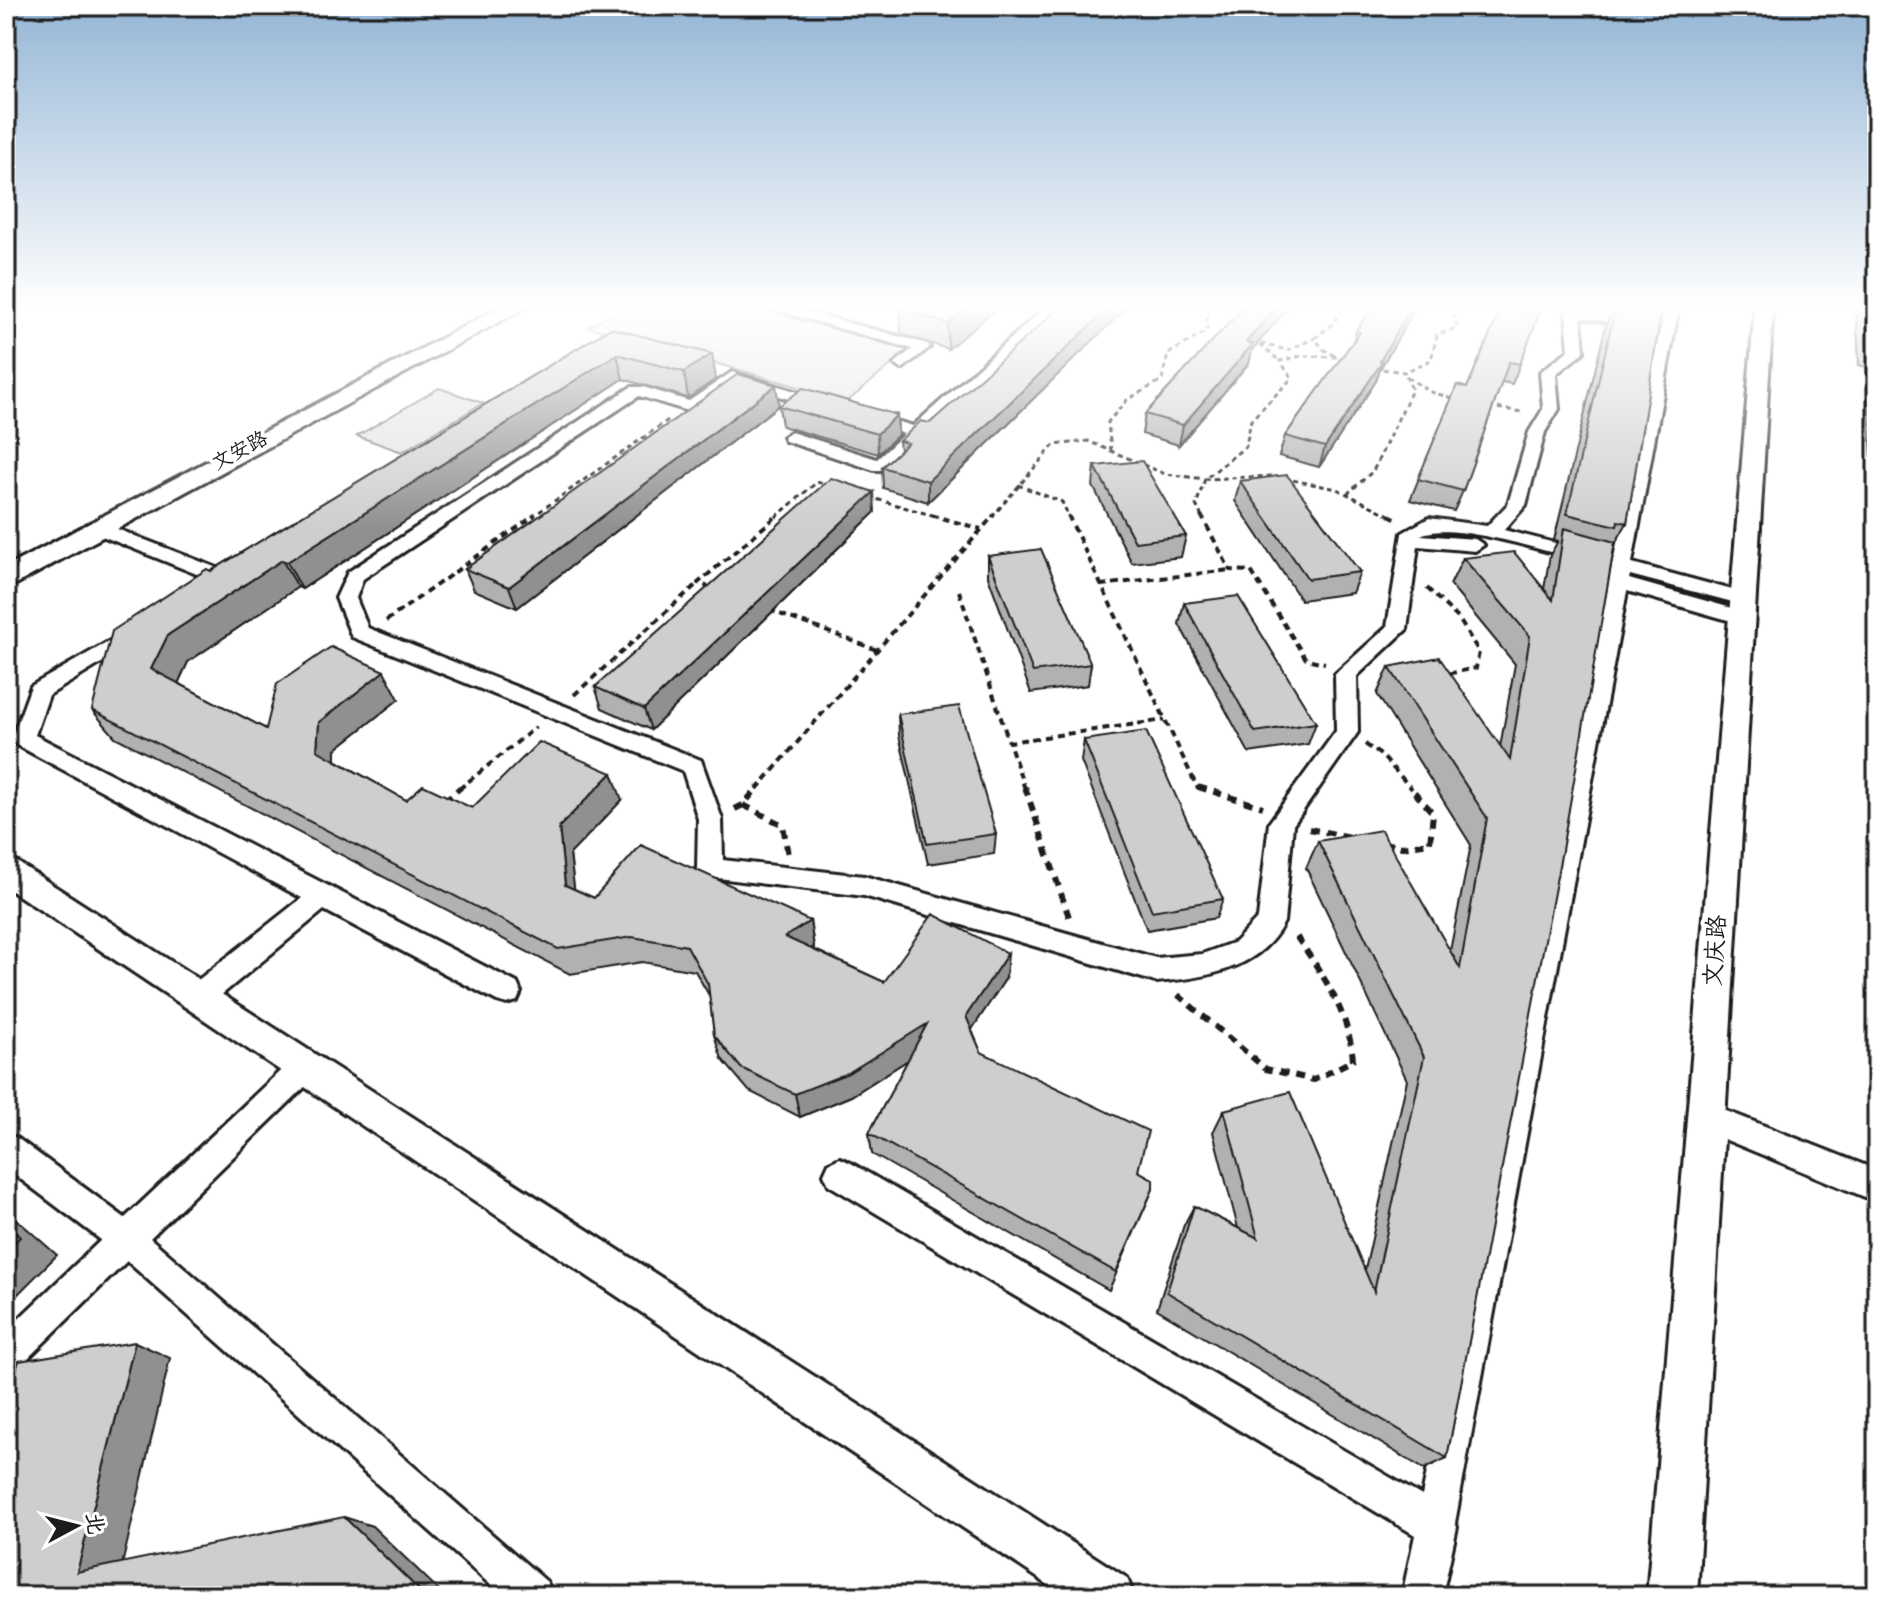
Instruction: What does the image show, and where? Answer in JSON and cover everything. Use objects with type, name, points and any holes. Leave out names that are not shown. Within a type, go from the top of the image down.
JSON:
[{"type":"main road","name":"文安路","points":[[6,578],[377,381]]},
{"type":"street","points":[[727,381],[691,407],[637,390],[355,576],[346,598],[359,632],[693,766],[710,819],[710,869],[864,886],[1156,970],[1203,966],[1245,950],[1271,922],[1284,819],[1347,732],[1346,674],[1397,629],[1414,535],[1429,524],[1492,532],[1619,574],[1743,609]]},
{"type":"street","points":[[745,381],[916,432]]},
{"type":"street","points":[[791,437],[880,466],[973,381]]},
{"type":"street","points":[[1492,532],[1517,505],[1537,432],[1551,409],[1549,381]]},
{"type":"street","points":[[1422,1596],[1438,1527],[1657,381]]},
{"type":"street","name":"文庆路","points":[[1672,1596],[1759,381]]},
{"type":"street","points":[[99,528],[226,579]]},
{"type":"street","points":[[1414,535],[1498,546],[1619,574]]},
{"type":"street","points":[[199,595],[253,562]]},
{"type":"street","points":[[159,619],[39,691],[23,738],[507,992]]},
{"type":"street","points":[[6,871],[1109,1596]]},
{"type":"street","points":[[198,997],[322,897]]},
{"type":"street","points":[[9,1358],[126,1239],[305,1067]]},
{"type":"street","points":[[1706,1117],[1877,1186]]},
{"type":"street","points":[[6,1149],[126,1239],[533,1596]]},
{"type":"street","points":[[840,1174],[1438,1527]]},
{"type":"path","points":[[1111,451],[1108,422],[1127,400],[1161,381]]},
{"type":"path","points":[[1230,570],[1196,505],[1205,479],[1246,446],[1251,420],[1289,381]]},
{"type":"path","points":[[1347,494],[1373,471],[1412,390],[1409,381]]},
{"type":"path","points":[[1415,381],[1431,392],[1466,403]]},
{"type":"path","points":[[1480,405],[1523,412]]},
{"type":"path","points":[[366,635],[679,412]]},
{"type":"path","points":[[710,819],[743,805],[1054,445],[1088,441],[1165,474],[1205,479],[1273,476],[1337,489],[1414,535]]},
{"type":"path","points":[[713,589],[698,583],[817,482],[832,486]]},
{"type":"path","points":[[1018,485],[1062,502],[1197,787],[1284,819],[1357,838]]},
{"type":"path","points":[[862,495],[981,529]]},
{"type":"path","points":[[1101,585],[1230,570],[1251,571],[1306,659],[1352,669]]},
{"type":"path","points":[[1404,577],[1426,587],[1459,619],[1479,652],[1476,668],[1447,674],[1432,669]]},
{"type":"path","points":[[959,591],[1079,948]]},
{"type":"path","points":[[758,605],[877,650]]},
{"type":"path","points":[[1009,742],[1165,720]]},
{"type":"path","points":[[1347,732],[1382,756],[1433,813],[1430,843],[1402,847],[1372,841]]},
{"type":"path","points":[[743,805],[783,825],[789,853],[782,877]]},
{"type":"path","points":[[1156,970],[1179,996],[1266,1069],[1314,1080],[1353,1060],[1353,1040],[1320,970],[1273,902]]},
{"type":"shaded area","points":[[777,381],[872,381],[848,401]]},
{"type":"shaded area","points":[[439,388],[483,403],[402,452],[357,436]]},
{"type":"building","points":[[524,381],[575,381],[287,562],[282,560],[168,635],[151,669],[266,729],[277,684],[331,647],[384,671],[319,722],[317,750],[406,800],[423,785],[472,808],[539,742],[612,773],[559,827],[565,885],[594,898],[641,845],[810,921],[785,937],[884,982],[933,914],[1008,953],[966,1016],[981,1052],[1148,1131],[1138,1171],[1153,1179],[1153,1189],[1116,1272],[869,1133],[927,1024],[848,1073],[795,1094],[741,1068],[714,1035],[708,984],[687,946],[632,937],[558,949],[92,710],[112,631],[207,569],[211,571]]},
{"type":"building","points":[[729,381],[761,381],[776,385],[509,587],[465,569]]},
{"type":"building","points":[[978,381],[1033,381],[928,481],[882,467],[908,443],[899,441],[921,421],[930,423]]},
{"type":"building","points":[[1176,381],[1221,381],[1183,425],[1145,414]]},
{"type":"building","points":[[1325,381],[1369,381],[1325,447],[1285,436]]},
{"type":"building","points":[[1470,381],[1502,381],[1463,491],[1418,479],[1457,385],[1467,388]]},
{"type":"building","points":[[1598,381],[1650,381],[1627,523],[1618,521],[1617,526],[1567,514]]},
{"type":"building","points":[[803,388],[897,415],[877,434],[779,406]]},
{"type":"building","points":[[1142,461],[1186,536],[1135,542],[1095,466]]},
{"type":"building","points":[[1287,475],[1360,572],[1308,579],[1240,481]]},
{"type":"building","points":[[831,478],[874,492],[644,709],[595,687]]},
{"type":"building","points":[[1564,528],[1615,542],[1562,850],[1447,1458],[1167,1292],[1194,1206],[1258,1238],[1224,1110],[1290,1092],[1374,1292],[1424,1057],[1318,841],[1381,830],[1460,968],[1487,818],[1389,667],[1439,657],[1510,760],[1530,636],[1463,558],[1514,552],[1553,600]]},
{"type":"building","points":[[1041,549],[1091,664],[1033,672],[988,556]]},
{"type":"building","points":[[1238,596],[1316,723],[1255,732],[1184,603]]},
{"type":"building","points":[[959,706],[996,834],[927,844],[898,714]]},
{"type":"building","points":[[1146,731],[1223,899],[1152,911],[1084,740]]},
{"type":"building","points":[[6,1224],[20,1237],[6,1250]]},
{"type":"building","points":[[135,1342],[77,1572],[344,1517],[425,1596],[6,1596],[6,1399],[19,1361]]}]
